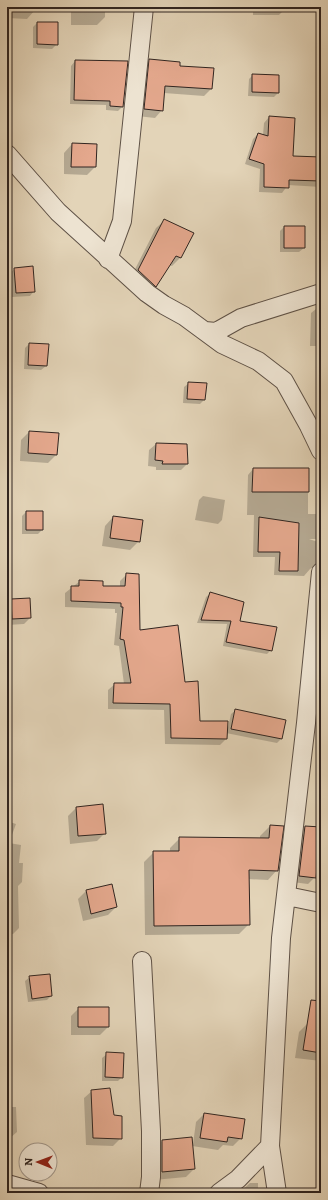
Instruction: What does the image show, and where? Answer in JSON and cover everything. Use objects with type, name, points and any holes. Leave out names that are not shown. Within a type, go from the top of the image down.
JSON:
[{"type":"street","points":[[108,259],[122,221],[144,7]]},
{"type":"street","points":[[7,154],[58,212],[147,293],[222,344],[258,361],[284,381],[310,426],[321,452]]},
{"type":"street","points":[[205,331],[216,332],[241,318],[321,293]]},
{"type":"street","points":[[277,1193],[270,1146],[281,938],[287,896],[321,572]]},
{"type":"street","points":[[287,896],[321,903]]},
{"type":"street","points":[[142,961],[151,1130],[151,1177],[149,1193]]},
{"type":"street","points":[[219,1193],[238,1179],[270,1146]]},
{"type":"street","points":[[7,1184],[38,1193]]},
{"type":"building","points":[[37,22],[58,22],[58,45],[37,44]]},
{"type":"building","points":[[149,59],[180,62],[180,66],[214,68],[212,89],[165,86],[163,111],[144,109]]},
{"type":"building","points":[[75,60],[128,61],[123,107],[110,106],[110,101],[74,100]]},
{"type":"building","points":[[252,74],[279,75],[279,93],[252,92]]},
{"type":"building","points":[[269,116],[295,118],[293,156],[321,157],[321,181],[289,180],[289,188],[264,187],[264,164],[249,159],[258,133],[268,136]]},
{"type":"building","points":[[72,143],[97,144],[96,167],[71,167]]},
{"type":"building","points":[[164,219],[194,233],[181,258],[176,256],[156,287],[138,270]]},
{"type":"building","points":[[284,226],[305,226],[305,248],[284,248]]},
{"type":"building","points":[[33,266],[35,292],[16,293],[14,268]]},
{"type":"building","points":[[29,343],[49,344],[47,366],[28,365]]},
{"type":"building","points":[[188,382],[207,383],[205,400],[187,399]]},
{"type":"building","points":[[29,431],[59,433],[57,455],[28,453]]},
{"type":"building","points":[[156,443],[187,444],[188,464],[162,464],[163,461],[155,460]]},
{"type":"building","points":[[253,468],[309,468],[309,492],[252,492]]},
{"type":"building","points":[[26,511],[43,511],[43,530],[26,530]]},
{"type":"building","points":[[113,516],[143,520],[140,542],[110,538]]},
{"type":"building","points":[[259,517],[299,523],[298,571],[279,571],[280,552],[258,552]]},
{"type":"building","points":[[126,573],[139,574],[140,630],[178,625],[185,682],[198,681],[200,721],[228,721],[227,739],[171,738],[170,704],[113,703],[114,683],[131,683],[124,640],[120,639],[123,607],[121,607],[121,603],[71,601],[71,586],[79,586],[79,580],[103,581],[103,586],[125,586]]},
{"type":"building","points":[[210,592],[244,602],[240,621],[277,627],[272,651],[226,642],[231,621],[201,620]]},
{"type":"building","points":[[30,598],[31,618],[12,619],[11,599]]},
{"type":"building","points":[[235,709],[286,720],[282,739],[231,729]]},
{"type":"building","points":[[103,804],[106,834],[78,836],[76,807]]},
{"type":"building","points":[[270,825],[284,826],[278,871],[249,870],[250,925],[154,926],[153,851],[179,851],[179,837],[269,838]]},
{"type":"building","points":[[305,826],[321,827],[316,878],[299,876]]},
{"type":"building","points":[[112,884],[117,907],[91,914],[86,890]]},
{"type":"building","points":[[50,974],[52,996],[32,999],[29,976]]},
{"type":"building","points":[[311,1000],[321,1001],[321,1053],[303,1050]]},
{"type":"building","points":[[78,1007],[109,1007],[109,1027],[78,1027]]},
{"type":"building","points":[[106,1052],[124,1053],[123,1078],[105,1077]]},
{"type":"building","points":[[110,1088],[114,1115],[122,1116],[122,1139],[93,1138],[91,1090]]},
{"type":"building","points":[[204,1113],[245,1119],[242,1139],[228,1137],[227,1142],[200,1138]]},
{"type":"building","points":[[192,1137],[195,1169],[162,1172],[162,1140]]}]
